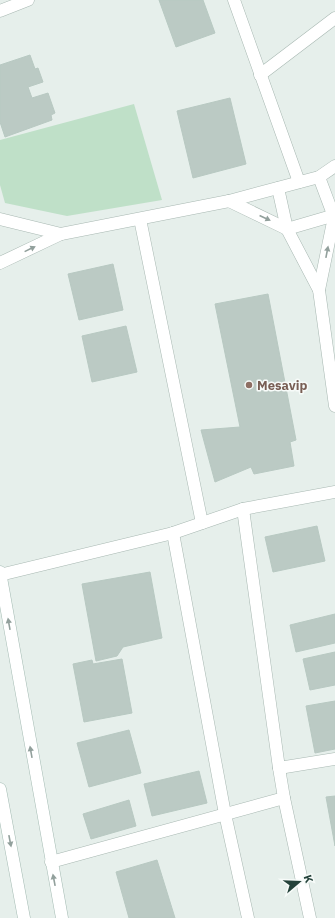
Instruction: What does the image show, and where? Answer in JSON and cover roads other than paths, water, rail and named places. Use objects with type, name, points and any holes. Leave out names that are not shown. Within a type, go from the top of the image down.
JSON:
[{"type":"street","points":[[0,11],[28,0]]},
{"type":"street","points":[[234,0],[299,182]]},
{"type":"street","points":[[260,75],[335,18]]},
{"type":"street","points":[[0,263],[61,234],[229,201],[319,177],[335,166]]},
{"type":"street","points":[[319,177],[334,216],[319,290]]},
{"type":"street","points":[[278,188],[287,229],[319,290],[331,336],[335,406]]},
{"type":"street","points":[[229,201],[287,229],[334,216]]},
{"type":"street","points":[[0,218],[61,234]]},
{"type":"street","points":[[140,219],[202,524]]},
{"type":"street","points":[[62,918],[0,573],[173,533],[243,509],[335,492]]},
{"type":"street","points":[[243,509],[278,768],[310,918]]},
{"type":"street","points":[[173,533],[225,814],[248,918]]},
{"type":"street","points":[[278,768],[335,759]]},
{"type":"street","points":[[0,789],[24,918]]},
{"type":"street","points":[[51,862],[284,798]]},
{"type":"place","name":"Mesavip","points":[[249,385]]}]
